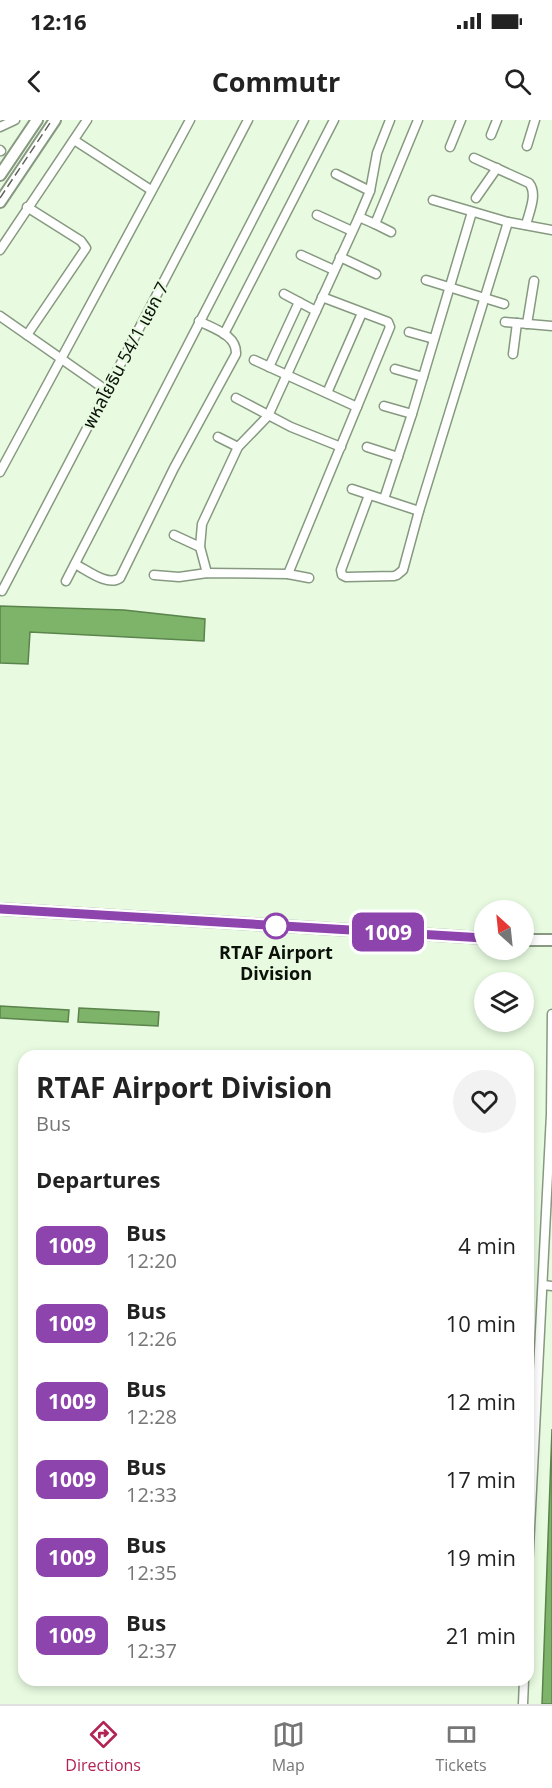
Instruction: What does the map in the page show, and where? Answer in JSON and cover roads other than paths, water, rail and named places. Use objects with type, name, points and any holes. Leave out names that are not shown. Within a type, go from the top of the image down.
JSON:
[{"type":"main road","points":[[0,175],[37,120]]},
{"type":"main road","points":[[0,202],[55,120]]},
{"type":"main road","points":[[0,909],[474,937]]},
{"type":"main road","points":[[534,940],[552,940]]},
{"type":"street","points":[[2,124],[15,120]]},
{"type":"street","points":[[0,250],[87,120]]},
{"type":"street","points":[[0,472],[190,120]]},
{"type":"street","name":"พหลโยธิน 54/1 แยก 7","points":[[2,591],[248,120]]},
{"type":"street","points":[[66,581],[304,120]]},
{"type":"street","points":[[224,334],[334,120]]},
{"type":"street","points":[[207,573],[200,547],[202,524],[238,447],[268,416],[370,191],[377,153],[390,120]]},
{"type":"street","points":[[375,224],[418,120]]},
{"type":"street","points":[[450,147],[461,120]]},
{"type":"street","points":[[491,135],[496,120]]},
{"type":"street","points":[[527,146],[536,120]]},
{"type":"street","points":[[74,140],[151,190]]},
{"type":"street","points":[[474,158],[532,186],[533,194],[526,225]]},
{"type":"street","points":[[476,198],[497,168]]},
{"type":"street","points":[[336,174],[370,191]]},
{"type":"street","points":[[433,200],[508,222],[552,230]]},
{"type":"street","points":[[27,207],[81,241],[86,248],[27,335]]},
{"type":"street","points":[[384,500],[472,212]]},
{"type":"street","points":[[317,215],[352,231]]},
{"type":"street","points":[[359,217],[391,232]]},
{"type":"street","points":[[369,495],[341,570],[342,575],[346,577],[394,576],[403,570],[508,222]]},
{"type":"street","points":[[301,255],[334,270]]},
{"type":"street","points":[[340,257],[376,273]]},
{"type":"street","points":[[426,280],[504,304]]},
{"type":"street","points":[[527,324],[534,280]]},
{"type":"street","points":[[284,294],[316,310]]},
{"type":"street","points":[[288,574],[390,327],[388,322],[322,297]]},
{"type":"street","points":[[269,367],[299,302]]},
{"type":"street","points":[[327,393],[362,313]]},
{"type":"street","points":[[0,316],[106,390]]},
{"type":"street","points":[[75,564],[109,581],[116,581],[120,578],[174,468],[236,354],[236,347],[224,334],[199,321]]},
{"type":"street","points":[[505,322],[552,326]]},
{"type":"street","points":[[513,354],[517,323]]},
{"type":"street","points":[[409,332],[434,339]]},
{"type":"street","points":[[254,360],[357,407]]},
{"type":"street","points":[[395,369],[423,377]]},
{"type":"street","points":[[236,398],[298,431],[341,447]]},
{"type":"street","points":[[384,406],[412,414]]},
{"type":"street","points":[[218,437],[238,447]]},
{"type":"street","points":[[367,447],[398,457]]},
{"type":"street","points":[[352,489],[419,511]]},
{"type":"street","points":[[174,535],[200,547]]},
{"type":"street","points":[[0,573],[9,577]]},
{"type":"street","points":[[154,575],[179,577],[207,573],[288,574],[309,578]]},
{"type":"street","points":[[534,1479],[547,1286],[552,1114],[552,1014]]},
{"type":"street","points":[[523,1704],[524,1686]]},
{"type":"railway","points":[[0,198],[52,120]]},
{"type":"place","name":"RTAF Airport Division","points":[[276,926]]}]
